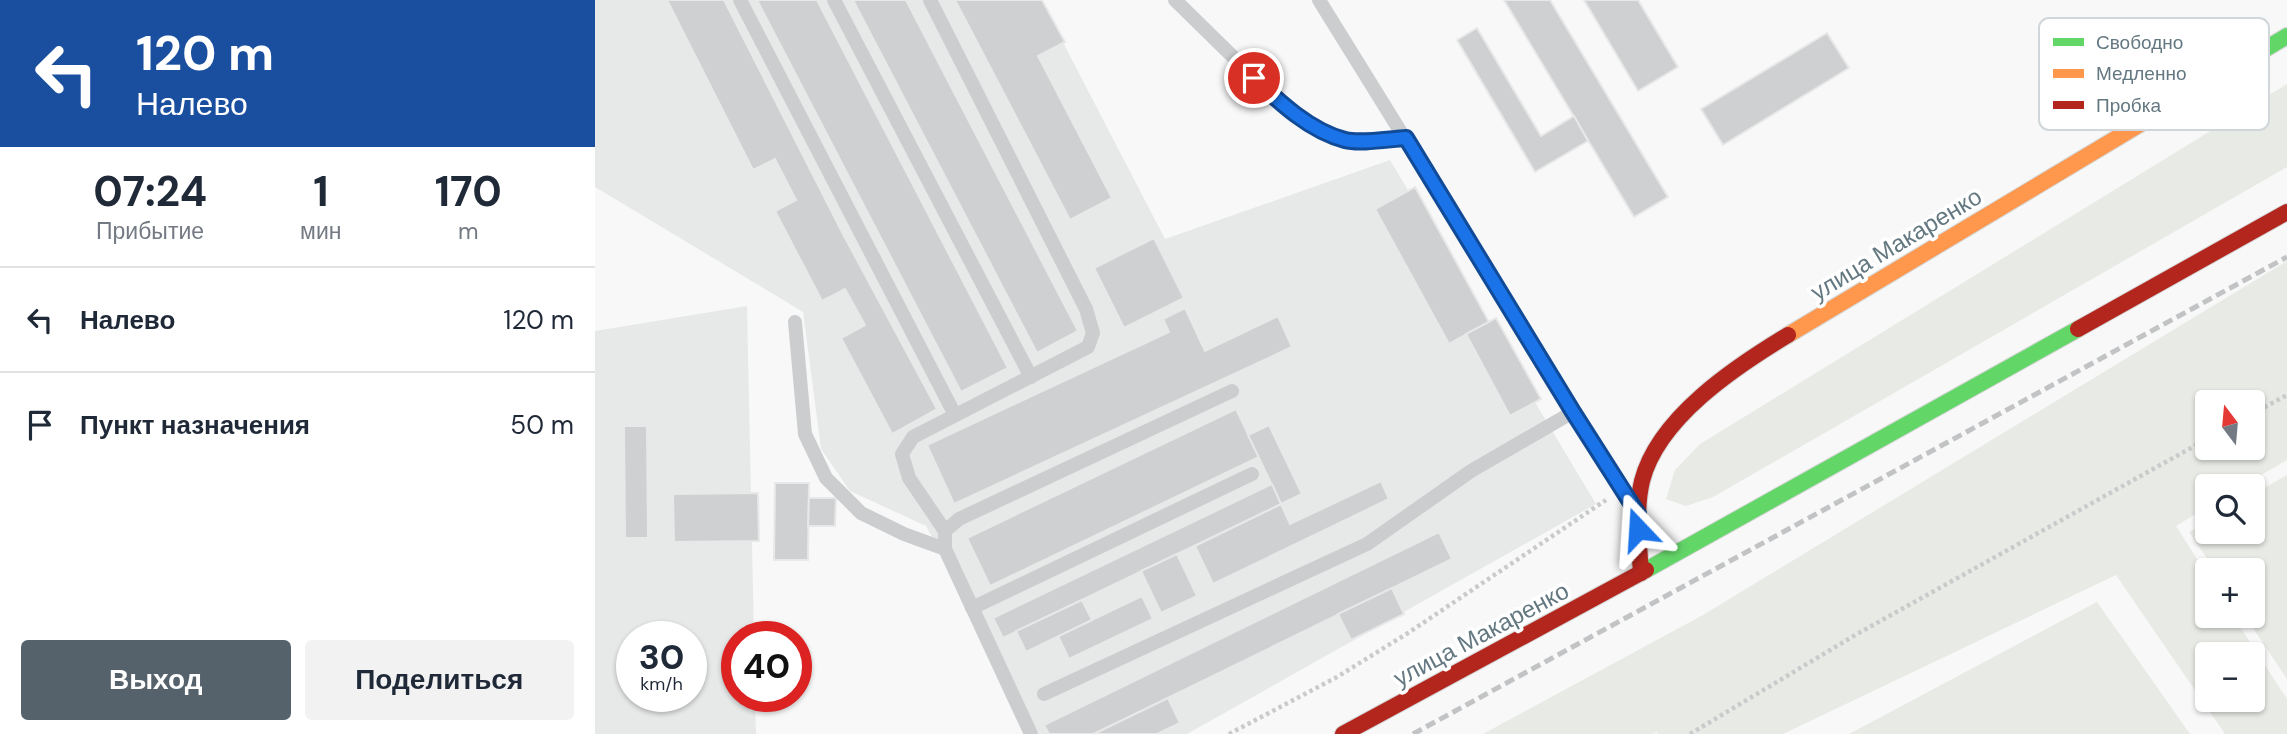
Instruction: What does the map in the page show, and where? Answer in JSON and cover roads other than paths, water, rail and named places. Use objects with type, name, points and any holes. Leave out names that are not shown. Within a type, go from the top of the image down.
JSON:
[{"type":"main road","name":"улица Макаренко","points":[[2269,47],[2287,36]]},
{"type":"main road","name":"улица Макаренко","points":[[1641,573],[1638,514],[1642,481],[1650,458],[1677,421],[1737,369],[1771,345],[2130,130]]},
{"type":"main road","name":"улица Макаренко","points":[[1343,734],[1641,573],[2287,212]]},
{"type":"lane","points":[[740,0],[955,415]]},
{"type":"lane","points":[[834,0],[1031,377]]},
{"type":"lane","points":[[930,0],[1086,309],[1093,333],[1089,347],[913,437],[902,454],[909,478],[945,531],[945,549],[1031,734]]},
{"type":"lane","points":[[1175,0],[1274,97],[1313,126],[1346,141],[1406,138]]},
{"type":"lane","points":[[1319,0],[1638,514]]},
{"type":"lane","points":[[795,322],[805,434],[826,478],[861,513],[904,534],[945,549]]},
{"type":"lane","points":[[945,531],[959,519],[1232,391]]},
{"type":"lane","points":[[1044,694],[1367,544],[1471,471],[1573,412]]},
{"type":"lane","points":[[972,608],[1252,474]]},
{"type":"railway","points":[[1413,734],[2287,257]]}]
